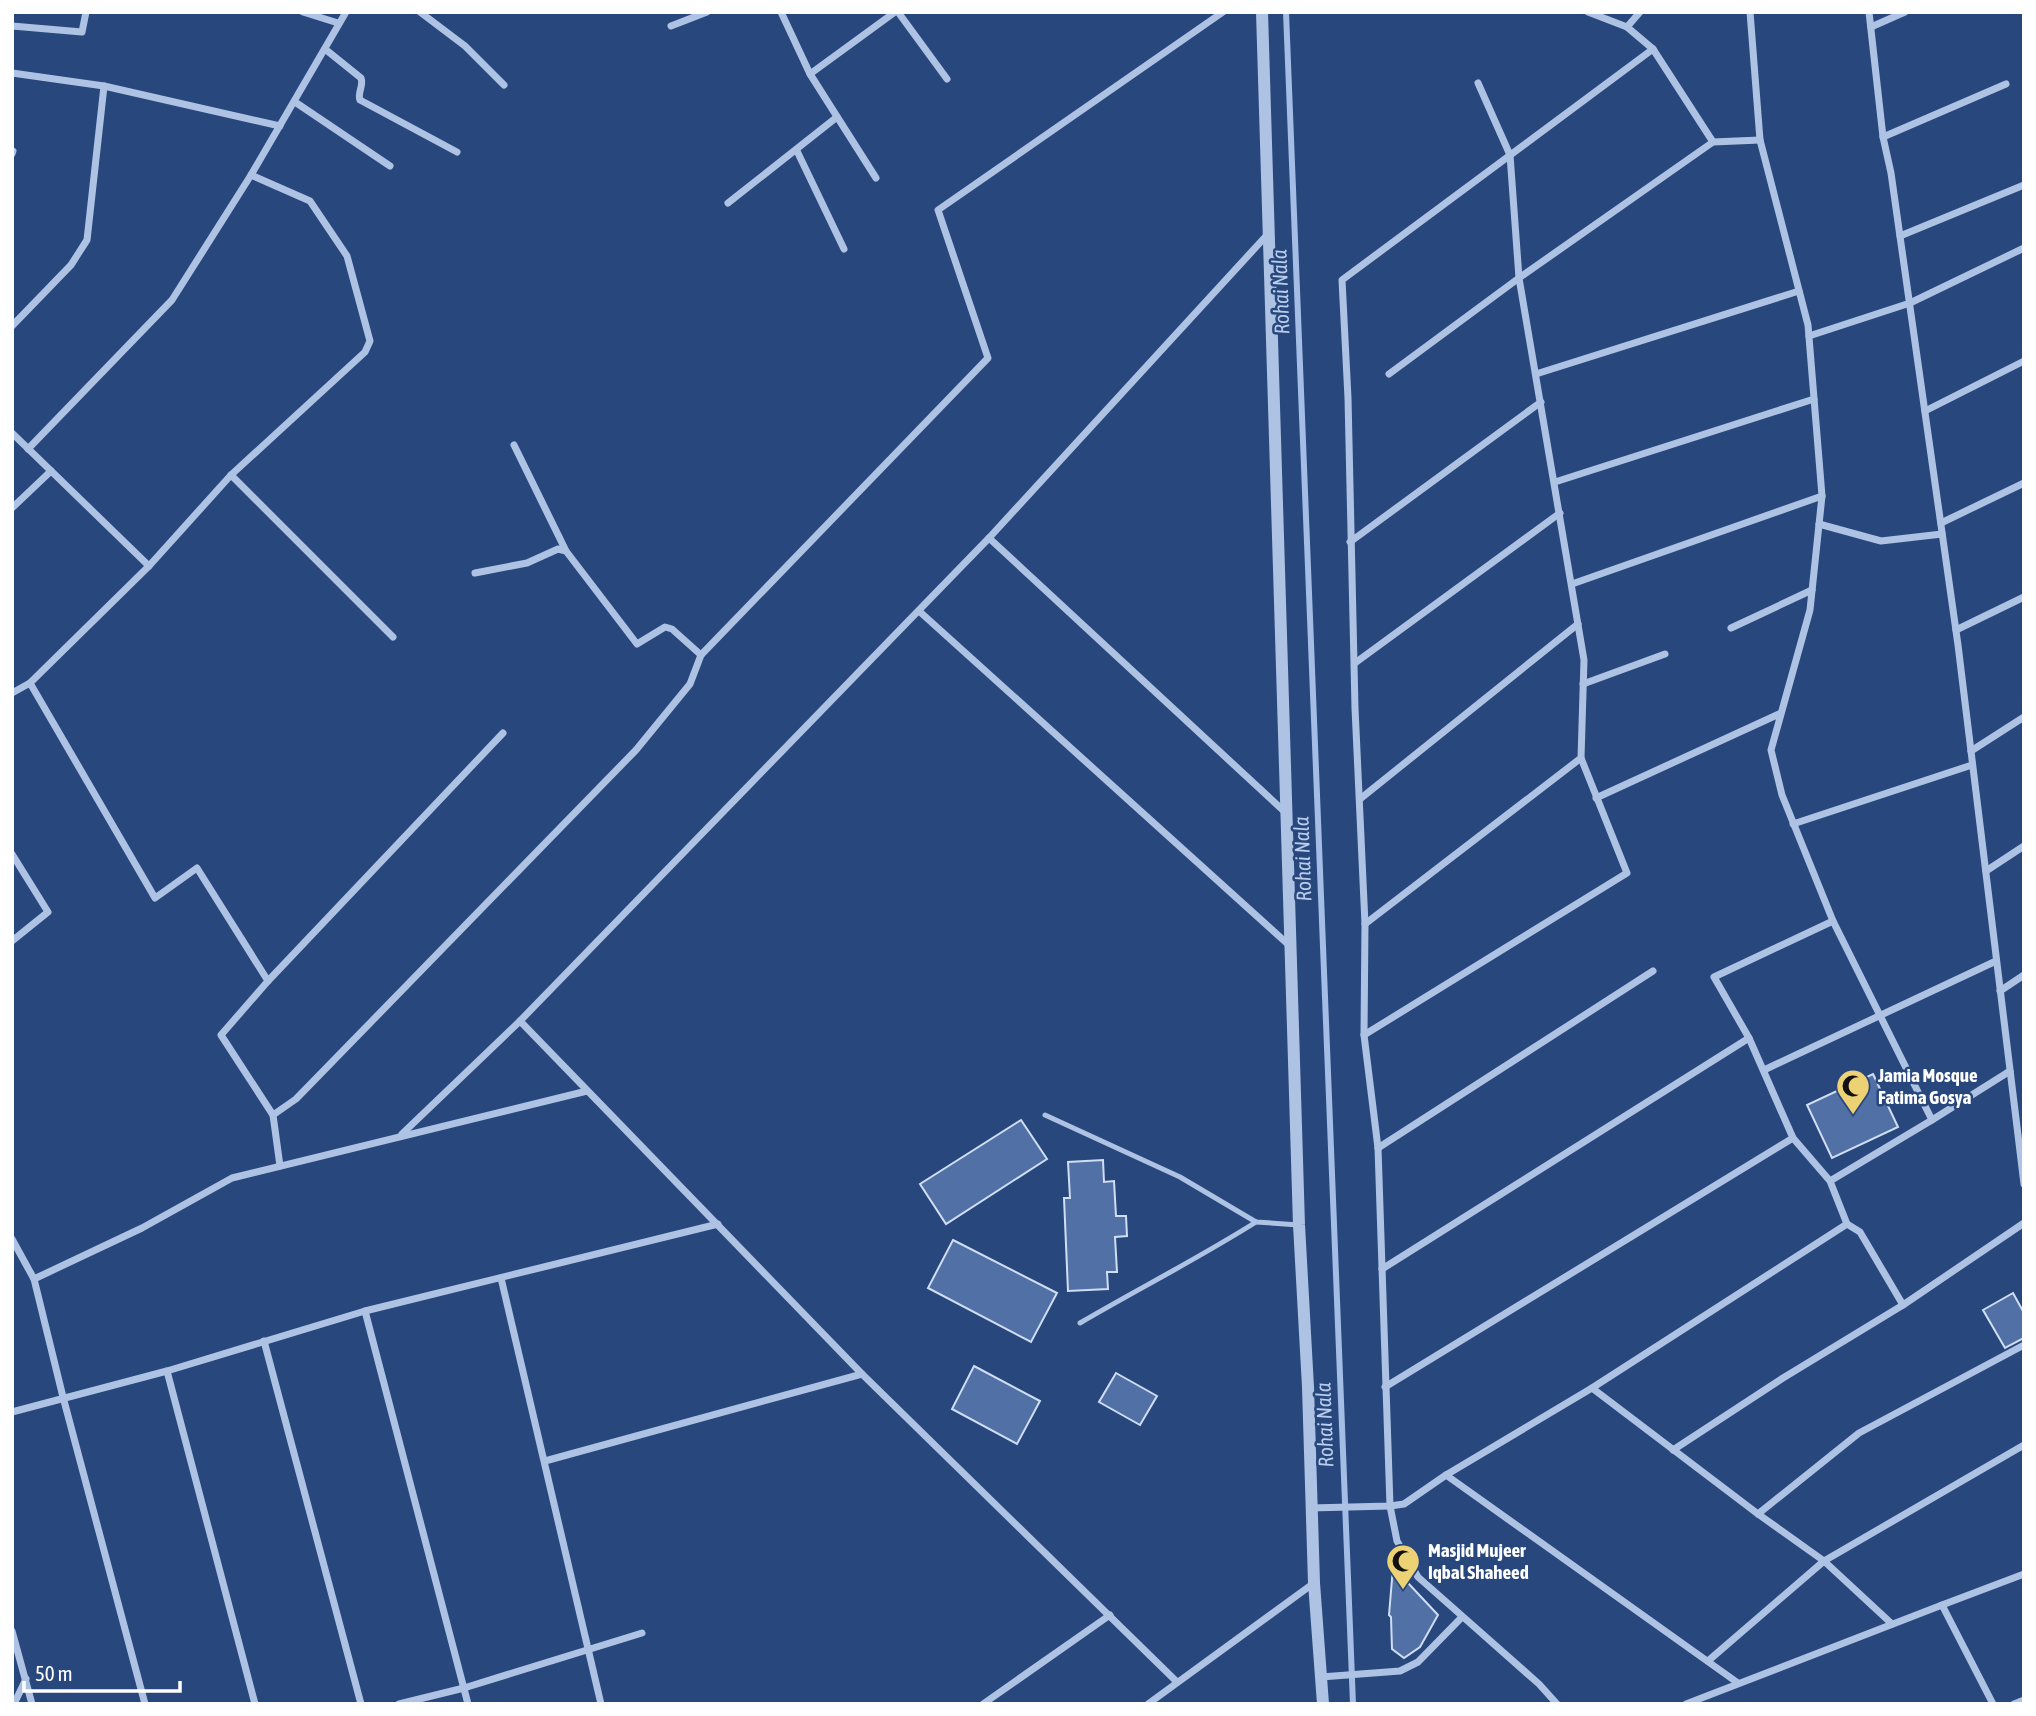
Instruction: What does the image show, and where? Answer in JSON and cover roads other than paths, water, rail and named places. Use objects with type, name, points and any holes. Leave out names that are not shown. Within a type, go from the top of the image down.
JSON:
[{"type":"street","points":[[12,26],[82,32],[86,12]]},
{"type":"street","points":[[303,12],[338,23]]},
{"type":"street","points":[[28,449],[173,300],[251,176],[346,12]]},
{"type":"street","points":[[420,12],[465,46],[504,85]]},
{"type":"street","points":[[671,26],[707,12]]},
{"type":"street","points":[[781,12],[810,74],[876,178]]},
{"type":"street","points":[[810,74],[897,12],[947,79]]},
{"type":"street","points":[[273,1115],[296,1099],[636,750],[690,684],[701,655],[988,358],[938,210],[1223,12]]},
{"type":"street","points":[[1262,12],[1299,1225],[1315,1508],[1314,1583],[1328,1676],[1323,1704]]},
{"type":"street","points":[[1588,12],[1626,27],[1653,49],[1713,142]]},
{"type":"street","points":[[1626,27],[1640,12]]},
{"type":"street","points":[[1750,12],[1760,140],[1800,291],[1809,336],[1822,496],[1810,610],[1771,750],[1782,795],[1833,921],[1932,1120]]},
{"type":"street","points":[[1869,12],[1882,137],[1891,173],[1956,630],[2010,1071],[2021,1134],[2024,1184]]},
{"type":"street","points":[[1871,27],[1905,12]]},
{"type":"street","points":[[325,49],[361,78],[363,82],[360,100],[457,152]]},
{"type":"street","points":[[1557,1704],[1539,1684],[1418,1577],[1397,1541],[1386,1506],[1378,1148],[1364,1035],[1365,924],[1342,280],[1653,49]]},
{"type":"street","points":[[12,73],[104,86],[280,126]]},
{"type":"street","points":[[1364,1035],[1627,873],[1581,758],[1584,660],[1519,278],[1510,155],[1478,83]]},
{"type":"street","points":[[1882,137],[2006,84]]},
{"type":"street","points":[[12,326],[71,265],[87,240],[104,86]]},
{"type":"street","points":[[295,102],[390,166]]},
{"type":"street","points":[[727,203],[797,151],[837,117]]},
{"type":"street","points":[[1389,373],[1713,142],[1760,140]]},
{"type":"street","points":[[797,151],[844,249]]},
{"type":"street","points":[[12,693],[30,683],[149,566],[231,475],[365,352],[370,341],[347,256],[310,201],[251,176]]},
{"type":"street","points":[[1900,236],[2024,185]]},
{"type":"street","points":[[400,1137],[520,1021],[919,611],[1267,235]]},
{"type":"street","points":[[1809,336],[1910,303],[2024,248]]},
{"type":"street","points":[[1536,374],[1800,291]]},
{"type":"street","points":[[1925,411],[2024,361]]},
{"type":"street","points":[[1555,482],[1814,399]]},
{"type":"street","points":[[1350,542],[1541,402]]},
{"type":"street","points":[[12,434],[149,566]]},
{"type":"street","points":[[514,445],[566,551],[637,644],[664,627],[672,629],[701,655]]},
{"type":"street","points":[[12,508],[51,471]]},
{"type":"street","points":[[231,475],[393,637]]},
{"type":"street","points":[[1941,523],[2024,483]]},
{"type":"street","points":[[1572,584],[1822,496]]},
{"type":"street","points":[[1355,663],[1560,513]]},
{"type":"street","points":[[1819,524],[1881,541],[1942,534]]},
{"type":"street","points":[[989,538],[1286,813]]},
{"type":"street","points":[[475,573],[527,563],[558,549],[566,551]]},
{"type":"street","points":[[1731,628],[1812,590]]},
{"type":"street","points":[[1956,630],[2024,597]]},
{"type":"street","points":[[919,611],[1290,946]]},
{"type":"street","points":[[1360,799],[1578,624]]},
{"type":"street","points":[[1583,684],[1665,654]]},
{"type":"street","points":[[30,683],[155,898],[197,868],[268,981]]},
{"type":"street","points":[[1596,798],[1779,715]]},
{"type":"street","points":[[1971,751],[2024,717]]},
{"type":"street","points":[[280,1166],[273,1115],[221,1035],[268,981],[503,733]]},
{"type":"street","points":[[1365,924],[1581,758]]},
{"type":"street","points":[[1793,824],[1972,765]]},
{"type":"street","points":[[1986,871],[2024,846]]},
{"type":"street","points":[[12,854],[47,912],[12,941]]},
{"type":"street","points":[[12,873],[20,867]]},
{"type":"street","points":[[1833,921],[1714,977],[1749,1038],[1793,1138],[1830,1181],[1847,1224],[1860,1232],[1903,1305]]},
{"type":"street","points":[[1764,1070],[1996,961]]},
{"type":"street","points":[[1378,1148],[1653,971]]},
{"type":"street","points":[[2000,992],[2024,975]]},
{"type":"street","points":[[520,1021],[862,1374],[1176,1681]]},
{"type":"street","points":[[1381,1269],[1749,1038]]},
{"type":"street","points":[[1830,1181],[2010,1071]]},
{"type":"street","points":[[34,1279],[142,1228],[232,1178],[587,1091]]},
{"type":"street","points":[[1385,1387],[1793,1138]]},
{"type":"street","points":[[1673,1450],[1783,1378],[1903,1305],[2024,1223]]},
{"type":"street","points":[[12,1412],[167,1371],[365,1311],[718,1224]]},
{"type":"street","points":[[1315,1508],[1404,1504],[1446,1475],[1592,1388],[1847,1224]]},
{"type":"street","points":[[12,1239],[34,1279],[145,1704]]},
{"type":"street","points":[[501,1278],[601,1704]]},
{"type":"street","points":[[365,1311],[468,1704]]},
{"type":"street","points":[[264,1341],[361,1704]]},
{"type":"street","points":[[1758,1514],[1859,1433],[2024,1345]]},
{"type":"street","points":[[167,1371],[254,1704]]},
{"type":"street","points":[[545,1461],[862,1374]]},
{"type":"street","points":[[1592,1388],[1824,1561],[1892,1624]]},
{"type":"street","points":[[1708,1661],[1824,1561],[2024,1446]]},
{"type":"street","points":[[1446,1475],[1738,1684]]},
{"type":"street","points":[[1686,1704],[2024,1574]]},
{"type":"street","points":[[1148,1704],[1314,1583]]},
{"type":"street","points":[[1942,1605],[1993,1704]]},
{"type":"street","points":[[983,1704],[1110,1615]]},
{"type":"street","points":[[1328,1676],[1400,1671],[1418,1662],[1462,1617]]},
{"type":"street","points":[[12,1631],[32,1704]]},
{"type":"street","points":[[399,1704],[464,1688],[642,1633]]},
{"type":"street","points":[[14,1704],[26,1679]]},
{"type":"street","points":[[2014,1704],[2024,1700]]},
{"type":"lane","points":[[1045,1115],[1180,1177],[1256,1222]]},
{"type":"lane","points":[[1080,1323],[1256,1222],[1276,1221],[1299,1225]]},
{"type":"waterway","name":"Rohai Nala","points":[[1286,12],[1353,1704]]},
{"type":"place","name":"Jamia Mosque Fatima Gosya","points":[[1853,1116]]},
{"type":"place","name":"Masjid Mujeer Iqbal Shaheed","points":[[1403,1591]]}]
